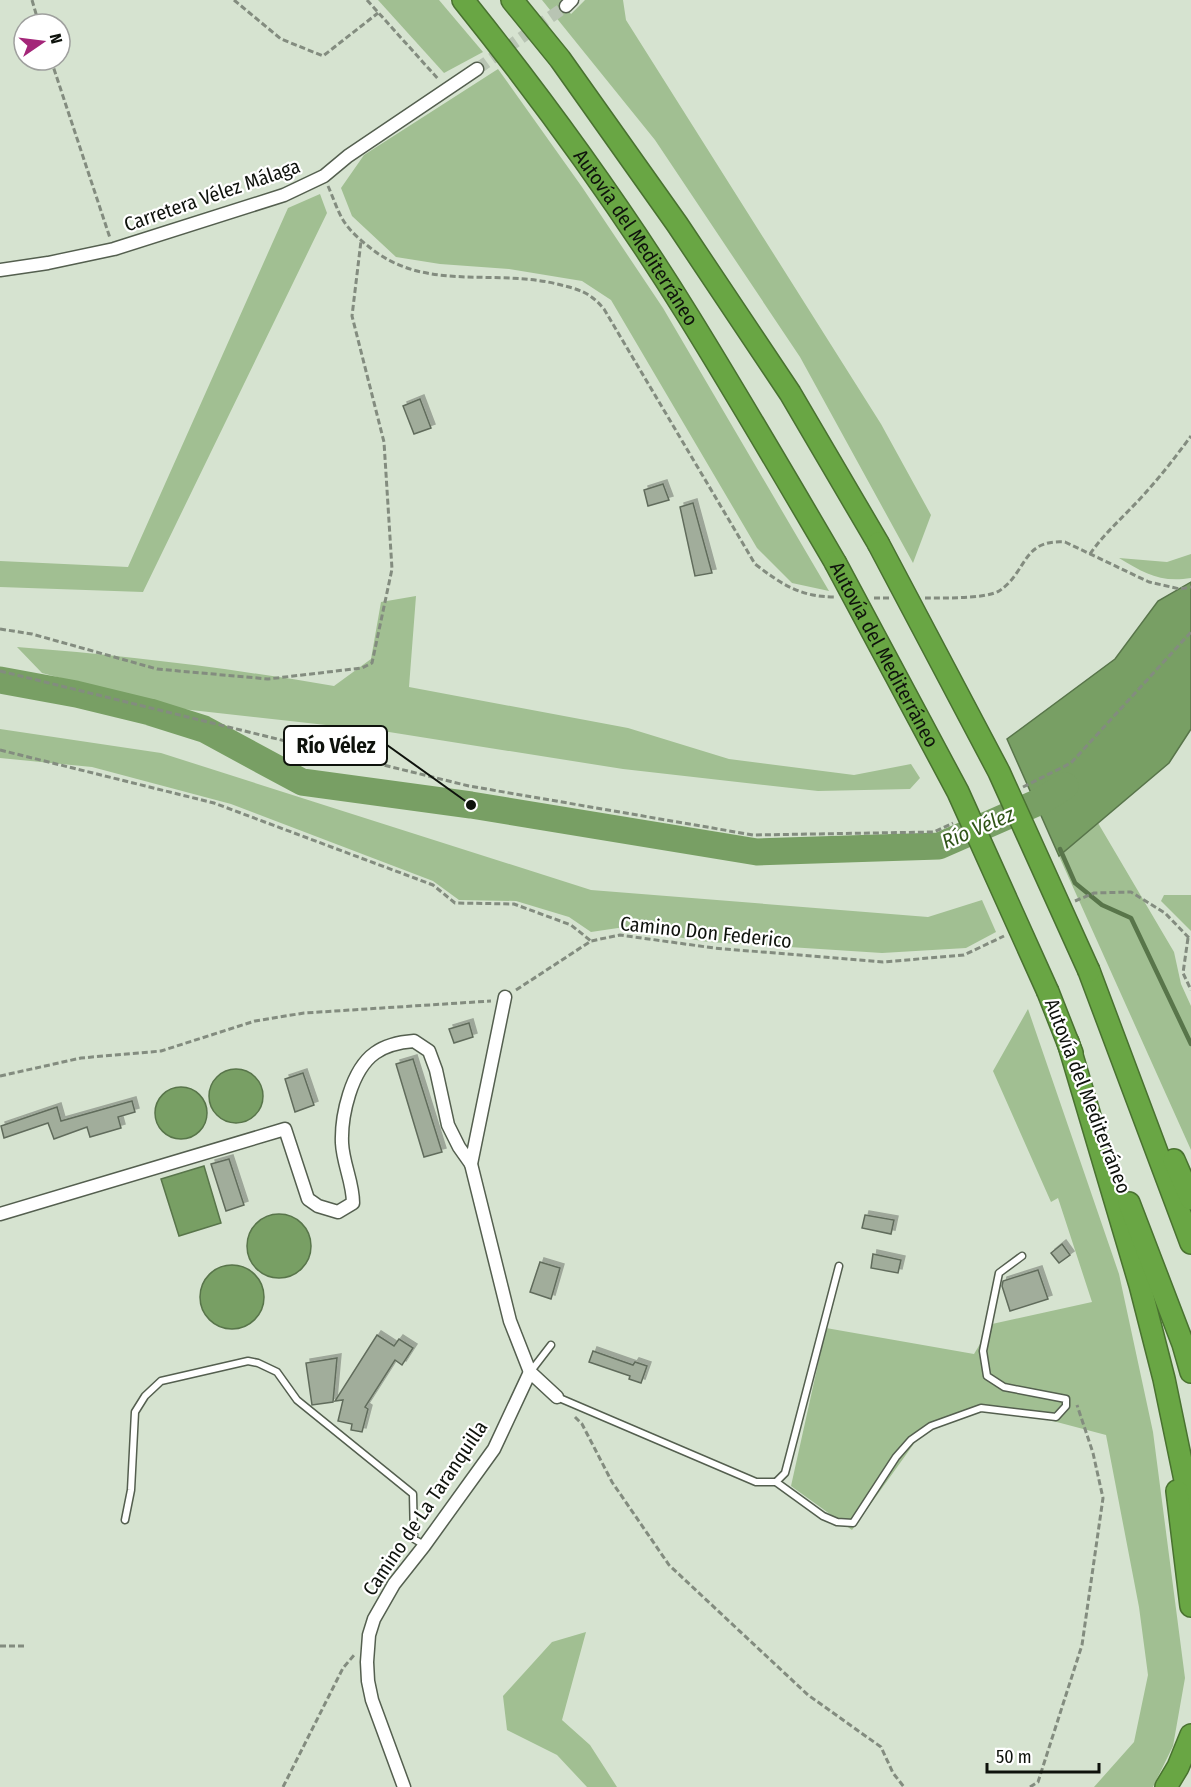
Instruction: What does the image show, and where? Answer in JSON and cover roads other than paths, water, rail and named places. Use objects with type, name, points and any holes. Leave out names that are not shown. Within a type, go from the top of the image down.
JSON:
[{"type":"highway","name":"Autovía del Mediterráneo","points":[[462,0],[610,196],[688,316],[835,562],[958,792],[1068,1042],[1183,1344],[1191,1372]]},
{"type":"highway","name":"Autovía del Mediterráneo","points":[[512,0],[560,59],[677,224],[790,393],[878,543],[999,772],[1089,971],[1191,1244]]},
{"type":"highway","points":[[1089,971],[1191,1199]]},
{"type":"highway","points":[[1068,1042],[1140,1285],[1191,1509]]},
{"type":"highway","points":[[1173,1425],[1173,1455],[1191,1606]]},
{"type":"highway","points":[[1166,1787],[1178,1767],[1191,1735]]},
{"type":"street","name":"Carretera Vélez Málaga","points":[[0,270],[48,263],[114,249],[284,195],[324,177],[348,156],[477,69]]},
{"type":"street","points":[[471,1164],[505,997]]},
{"type":"street","points":[[0,1214],[285,1129],[308,1199],[318,1206],[338,1212],[353,1203],[353,1189],[342,1144],[342,1122],[348,1096],[357,1075],[374,1053],[397,1043],[414,1041],[429,1051],[436,1070],[448,1125],[471,1164],[510,1321],[530,1372],[557,1398]]},
{"type":"street","name":"Camino de La Taranquilla","points":[[404,1787],[372,1700],[368,1681],[369,1635],[374,1619],[394,1584],[494,1449],[530,1372]]},
{"type":"lane","points":[[557,1398],[756,1482],[776,1482],[823,1516],[837,1522],[853,1523],[896,1457],[911,1440],[931,1426],[981,1408],[1056,1417],[1066,1406],[1066,1399],[1004,1387],[987,1376],[982,1351],[999,1273],[1022,1256]]},
{"type":"lane","points":[[776,1482],[786,1473],[839,1266]]},
{"type":"lane","name":"Camino de La Taranquilla","points":[[530,1372],[551,1345]]},
{"type":"lane","points":[[125,1520],[131,1490],[135,1412],[145,1396],[162,1382],[248,1361],[277,1372],[297,1400],[413,1494],[414,1539],[424,1546]]},
{"type":"waterway","name":"Río Vélez","points":[[0,680],[76,694],[150,712],[204,729],[302,782],[471,805],[757,852],[939,846],[1041,801],[1065,786]]},
{"type":"waterway","points":[[1060,849],[1075,883],[1102,905],[1131,918],[1191,1044]]},
{"type":"tunnel","points":[[477,69],[566,6]]},
{"type":"place","name":"Río Vélez","points":[[471,805]]}]
